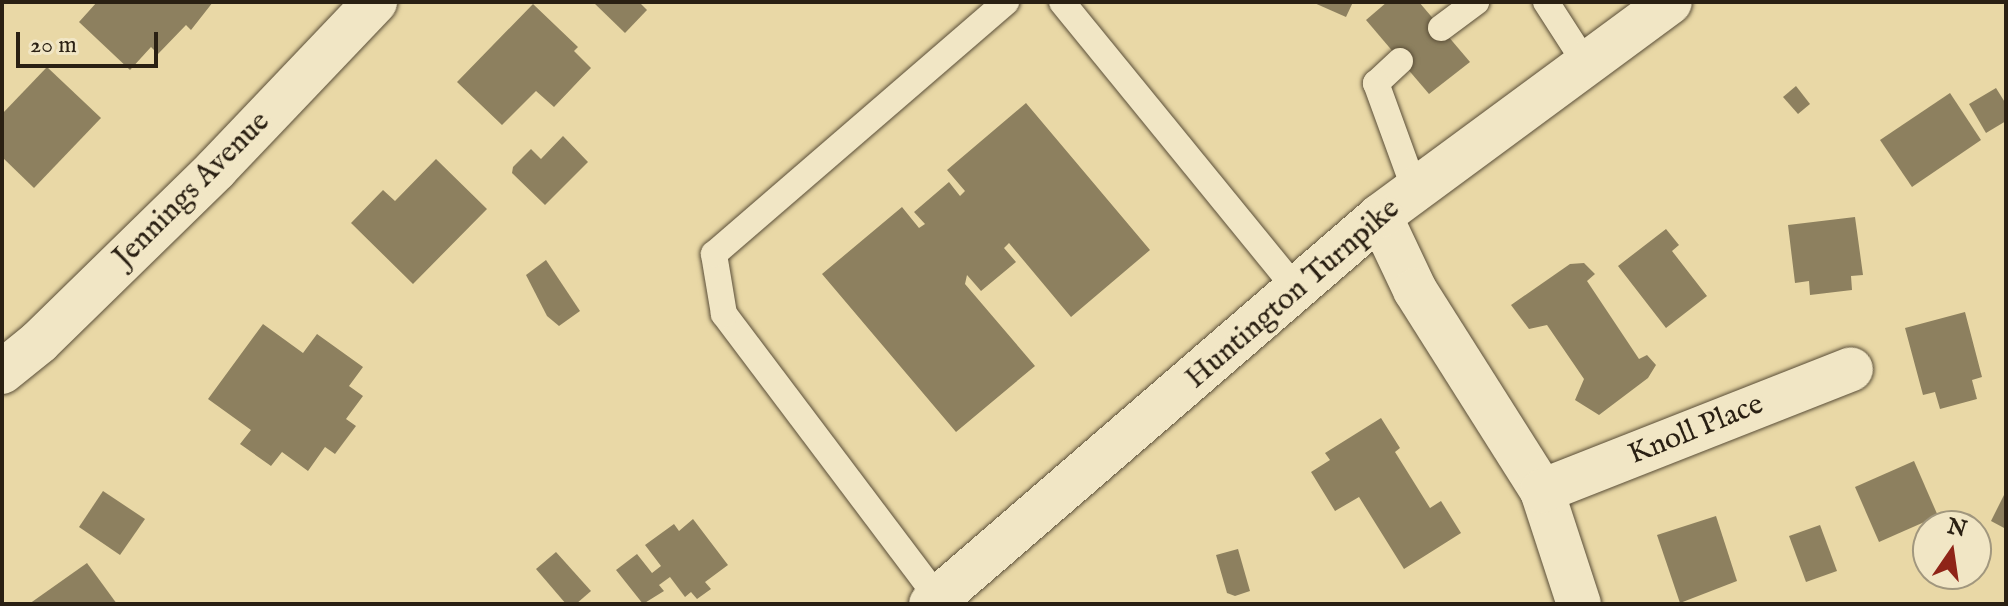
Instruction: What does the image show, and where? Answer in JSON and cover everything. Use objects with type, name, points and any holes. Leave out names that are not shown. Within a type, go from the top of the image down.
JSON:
[{"type":"street","name":"Jennings Avenue","points":[[2,372],[39,342],[216,169],[375,2]]},
{"type":"street","name":"Huntington Turnpike","points":[[935,601],[1380,216],[1670,2]]},
{"type":"street","points":[[1380,216],[1415,290],[1542,491],[1579,604]]},
{"type":"street","name":"Knoll Place","points":[[1542,491],[1851,369]]},
{"type":"lane","points":[[935,601],[724,314],[714,254],[1006,2]]},
{"type":"lane","points":[[1062,2],[1296,289]]},
{"type":"lane","points":[[1441,28],[1476,2]]},
{"type":"lane","points":[[1546,2],[1586,64]]},
{"type":"lane","points":[[1400,61],[1376,83],[1415,190]]},
{"type":"building","points":[[97,2],[213,2],[191,30],[186,25],[158,54],[151,47],[130,70],[79,22]]},
{"type":"building","points":[[593,2],[639,2],[647,10],[625,33]]},
{"type":"building","points":[[1312,2],[1353,2],[1346,17]]},
{"type":"building","points":[[1387,2],[1419,2],[1470,62],[1429,94],[1366,20]]},
{"type":"building","points":[[533,4],[578,47],[574,51],[591,68],[554,107],[536,91],[502,125],[457,82]]},
{"type":"building","points":[[47,67],[101,118],[34,188],[2,157],[2,114]]},
{"type":"building","points":[[1796,86],[1810,104],[1798,114],[1783,97]]},
{"type":"building","points":[[1996,88],[2006,104],[2006,121],[1986,133],[1969,104]]},
{"type":"building","points":[[1950,93],[1981,140],[1912,187],[1880,140]]},
{"type":"building","points":[[1026,103],[1150,250],[1071,317],[1009,243],[1004,248],[1016,262],[981,291],[967,275],[965,284],[1035,366],[956,432],[822,274],[902,207],[919,228],[925,224],[914,212],[949,182],[960,196],[965,191],[947,170]]},
{"type":"building","points":[[563,136],[588,162],[545,205],[512,173],[513,167],[531,149],[541,159]]},
{"type":"building","points":[[436,159],[487,209],[413,284],[351,223],[383,190],[395,201]]},
{"type":"building","points":[[1855,217],[1863,275],[1851,276],[1852,290],[1810,295],[1809,281],[1795,283],[1788,225]]},
{"type":"building","points":[[1666,229],[1679,245],[1672,251],[1707,296],[1666,328],[1618,266]]},
{"type":"building","points":[[546,260],[580,311],[559,326],[547,316],[526,275]]},
{"type":"building","points":[[1584,263],[1595,274],[1587,281],[1639,359],[1647,355],[1656,365],[1648,378],[1599,415],[1575,400],[1584,379],[1547,325],[1529,329],[1511,305],[1570,264]]},
{"type":"building","points":[[1965,312],[1982,377],[1972,380],[1977,399],[1940,409],[1935,392],[1923,395],[1905,328]]},
{"type":"building","points":[[263,324],[303,353],[317,334],[363,367],[349,386],[363,396],[346,419],[356,426],[335,454],[325,447],[308,471],[282,452],[271,466],[240,444],[251,430],[208,399]]},
{"type":"building","points":[[1381,418],[1400,448],[1395,452],[1430,508],[1441,501],[1461,533],[1404,569],[1359,497],[1335,511],[1311,472],[1330,460],[1325,453]]},
{"type":"building","points":[[1914,461],[1935,510],[1912,510],[1912,527],[1879,542],[1855,487]]},
{"type":"building","points":[[103,491],[145,519],[120,555],[79,527]]},
{"type":"building","points":[[2006,491],[2006,529],[1992,519]]},
{"type":"building","points":[[1716,516],[1737,581],[1680,603],[1657,535]]},
{"type":"building","points":[[693,519],[728,565],[705,582],[711,589],[697,599],[691,592],[685,597],[670,577],[659,585],[664,591],[643,604],[616,570],[637,554],[652,573],[661,566],[645,545],[674,524],[679,531]]},
{"type":"building","points":[[1820,525],[1837,571],[1806,582],[1789,536]]},
{"type":"building","points":[[1238,549],[1250,591],[1235,596],[1227,593],[1216,555]]},
{"type":"building","points":[[556,552],[591,591],[576,604],[566,604],[536,569]]},
{"type":"building","points":[[87,563],[117,604],[29,604]]}]
